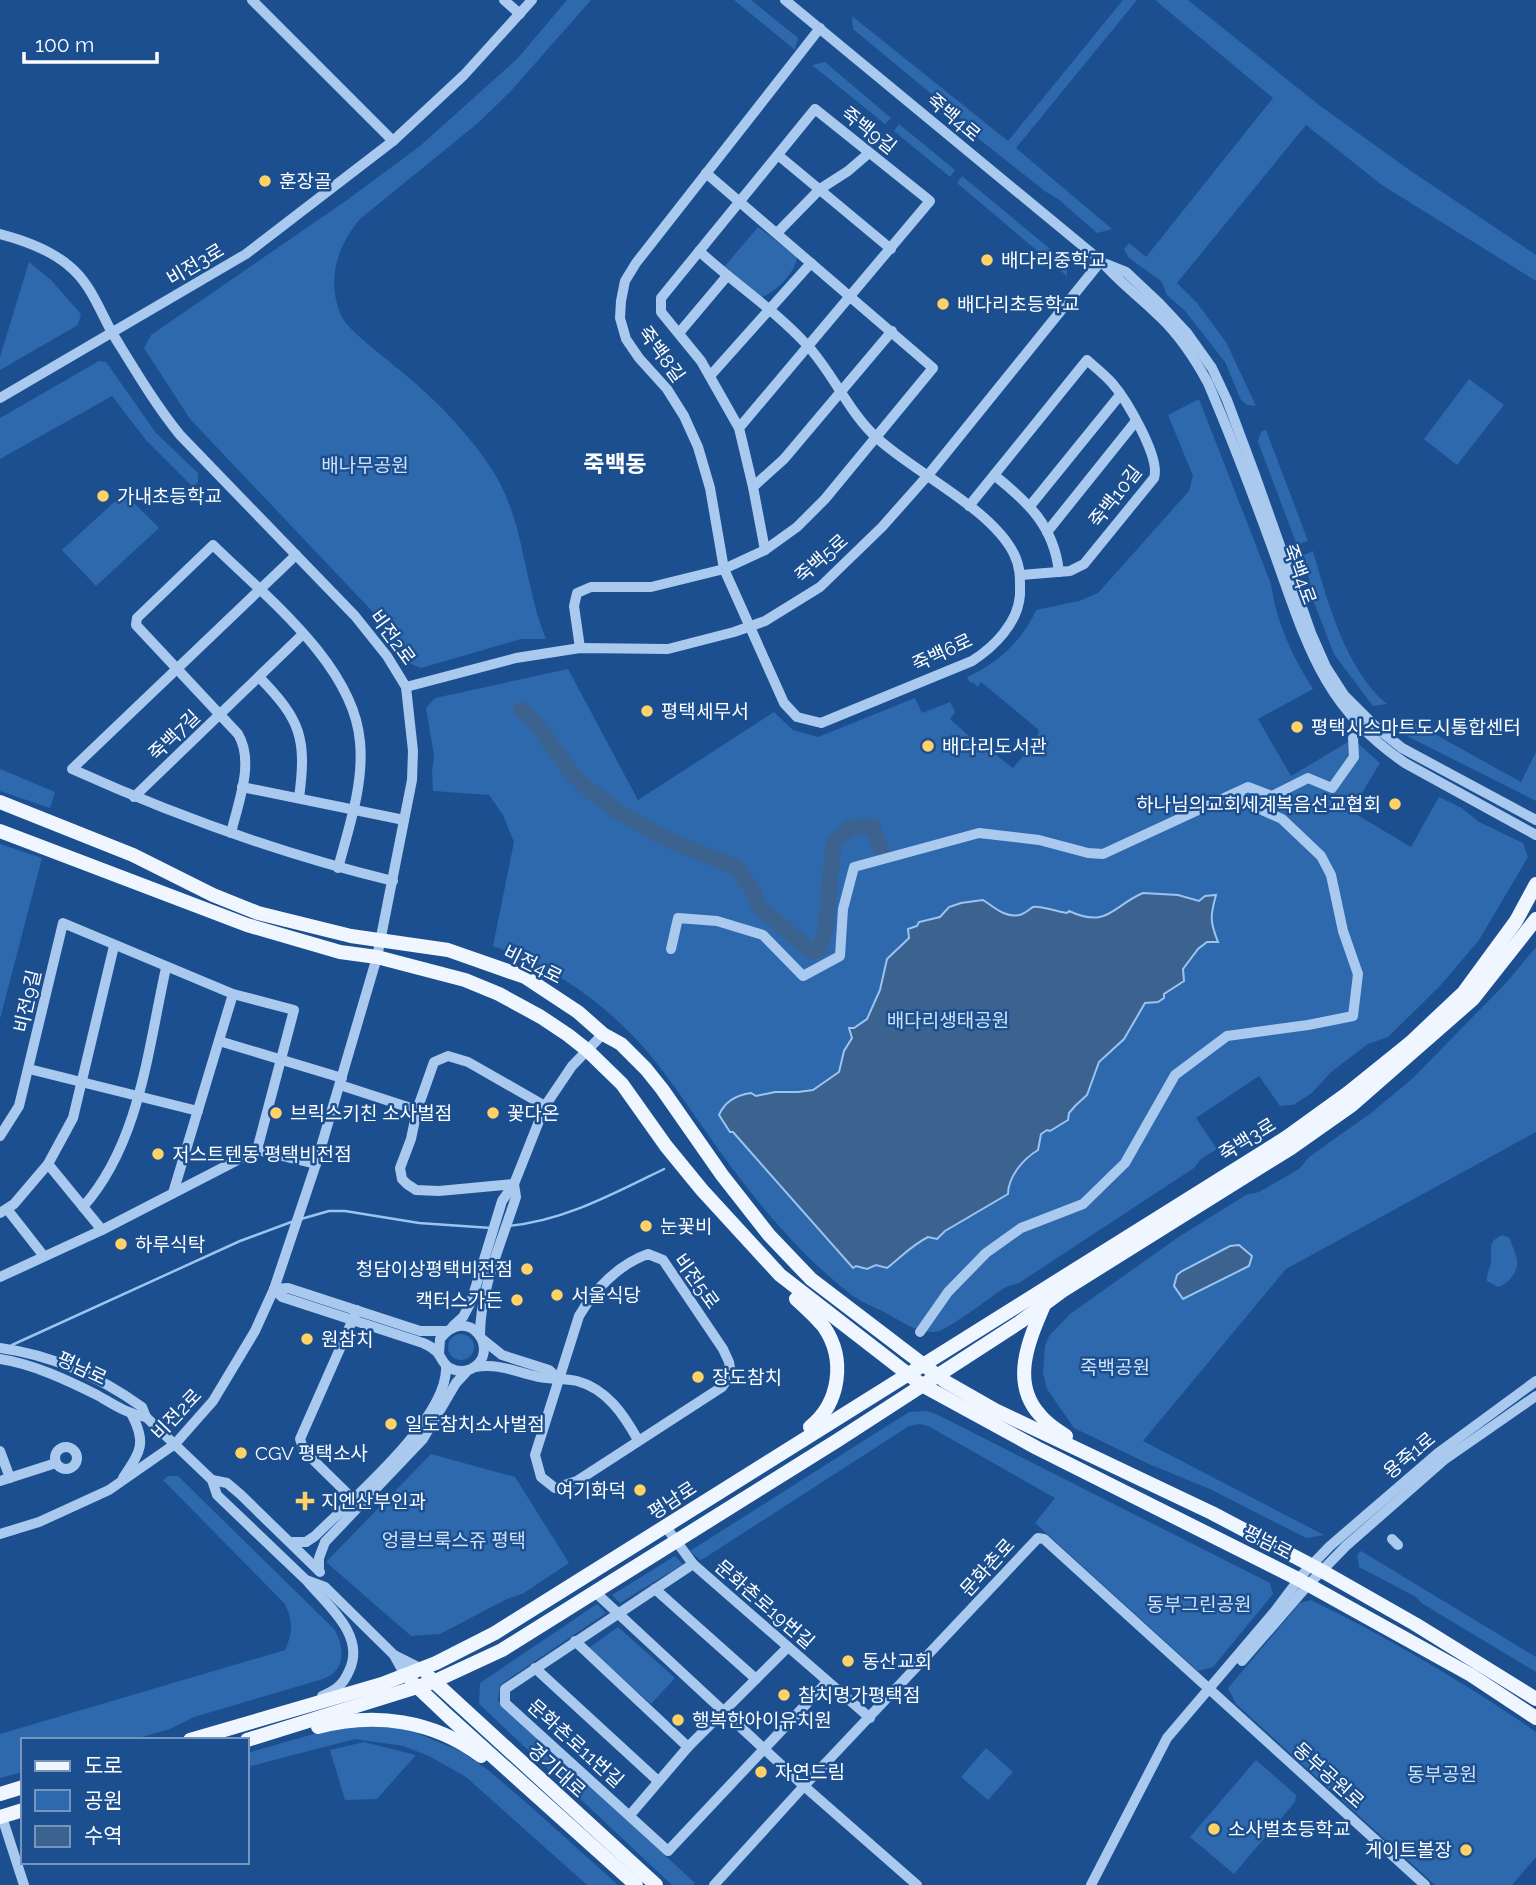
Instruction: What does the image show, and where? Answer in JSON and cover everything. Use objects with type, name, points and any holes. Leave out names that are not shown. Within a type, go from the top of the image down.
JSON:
[{"type":"main road","name":"비전4로","points":[[0,802],[133,855],[235,905],[285,921],[448,950],[525,977],[578,1012],[603,1034],[621,1044],[654,1079],[722,1175],[788,1257],[822,1288],[922,1364]]},
{"type":"main road","points":[[0,831],[247,925],[340,952],[377,957],[464,980],[499,994],[569,1035],[622,1084],[666,1146],[760,1256],[799,1291],[922,1385]]},
{"type":"main road","name":"죽백3로","points":[[922,1364],[1287,1137],[1348,1093],[1410,1043],[1464,992],[1516,921],[1536,884]]},
{"type":"main road","name":"죽백3로","points":[[937,1376],[1044,1304],[1291,1149],[1352,1105],[1474,999],[1536,919]]},
{"type":"main road","points":[[733,1484],[754,1462],[820,1419],[834,1394],[837,1380],[837,1359],[825,1329],[771,1277],[760,1256]]},
{"type":"main road","points":[[1044,1304],[1026,1349],[1025,1386],[1031,1404],[1041,1418],[1086,1452]]},
{"type":"main road","name":"평남로","points":[[420,1668],[436,1663],[495,1633],[922,1364],[937,1376],[995,1410],[1212,1513],[1317,1568],[1536,1699]]},
{"type":"main road","name":"평남로","points":[[433,1682],[502,1650],[937,1376]]},
{"type":"main road","name":"평남로","points":[[922,1385],[1037,1448],[1303,1582],[1471,1675],[1536,1718]]},
{"type":"main road","points":[[197,1738],[382,1684],[420,1668]]},
{"type":"main road","name":"경기대로","points":[[420,1668],[656,1885]]},
{"type":"main road","name":"경기대로","points":[[405,1675],[636,1885]]},
{"type":"main road","points":[[248,1740],[433,1682]]},
{"type":"main road","points":[[272,1732],[304,1731],[362,1719],[393,1719],[442,1734],[475,1751],[523,1784]]},
{"type":"main road","points":[[0,1794],[21,1788]]},
{"type":"main road","points":[[1,1817],[21,1811]]},
{"type":"street","points":[[252,0],[393,141]]},
{"type":"street","points":[[504,0],[520,15]]},
{"type":"street","name":"비전3로","points":[[0,398],[246,254],[393,141],[464,75],[533,0]]},
{"type":"street","name":"죽백4로","points":[[785,0],[1101,261],[1118,281],[1160,316],[1196,359],[1224,420],[1308,648],[1336,698],[1364,731],[1405,763],[1536,835]]},
{"type":"street","name":"죽백8길","points":[[749,627],[724,569],[710,488],[698,447],[667,389],[626,339],[620,318],[621,300],[625,281],[636,263],[820,28]]},
{"type":"street","name":"죽백9길","points":[[765,550],[739,428],[710,376],[661,312],[662,298],[815,110],[930,201],[891,249]]},
{"type":"street","points":[[777,233],[820,189],[869,153]]},
{"type":"street","points":[[739,428],[891,249],[778,155]]},
{"type":"street","points":[[580,648],[574,599],[577,593],[584,589],[650,587],[724,569],[765,550],[797,527],[825,499],[933,368],[706,173]]},
{"type":"street","name":"비전2로","points":[[0,234],[18,239],[68,265],[85,283],[161,411],[180,435],[363,625],[387,656],[405,687],[413,751],[412,780],[377,957],[306,1196],[274,1289],[255,1331],[213,1401],[175,1444],[120,1482],[39,1522],[0,1534]]},
{"type":"street","points":[[699,251],[807,345],[876,437],[926,477],[969,506],[1001,534],[1014,554],[1021,575]]},
{"type":"street","name":"죽백4로","points":[[1101,261],[1126,272],[1160,304],[1187,333],[1212,368],[1227,400],[1311,633],[1326,667],[1344,695],[1378,729],[1402,748],[1536,820]]},
{"type":"street","name":"죽백5로","points":[[405,687],[516,657],[580,648],[668,649],[765,621],[820,587],[882,527],[926,477],[1101,261]]},
{"type":"street","points":[[710,376],[811,262]]},
{"type":"street","points":[[679,333],[727,276]]},
{"type":"street","points":[[753,488],[784,459],[892,331]]},
{"type":"street","name":"죽백10길","points":[[969,506],[1087,360],[1113,384],[1147,444],[1156,471],[1154,478],[1083,564],[1059,572],[1021,575]]},
{"type":"street","points":[[1030,506],[1120,395]]},
{"type":"street","name":"죽백10길","points":[[1047,532],[1136,421]]},
{"type":"street","points":[[993,475],[1030,506],[1047,532],[1054,548],[1059,572]]},
{"type":"street","points":[[303,634],[219,715],[136,625],[136,618],[213,544],[303,634],[342,682],[355,710],[361,743],[354,808],[340,868]]},
{"type":"street","points":[[296,555],[72,769],[134,797],[230,834],[340,868],[393,881]]},
{"type":"street","name":"죽백6로","points":[[749,627],[784,703],[797,717],[821,723],[984,654],[1008,628],[1019,601],[1021,575]]},
{"type":"street","points":[[259,677],[289,709],[298,729],[303,753],[299,798]]},
{"type":"street","name":"죽백7길","points":[[134,797],[219,715],[238,734],[247,756],[230,834]]},
{"type":"street","points":[[671,949],[678,918],[717,921],[763,935],[803,976],[840,956],[843,909],[854,867],[979,833],[1039,840],[1088,853],[1103,854],[1248,787],[1272,796],[1308,778],[1332,788],[1354,758],[1353,738]]},
{"type":"street","points":[[242,787],[404,820]]},
{"type":"street","points":[[920,1332],[948,1292],[986,1253],[1021,1228],[1083,1205],[1125,1163],[1175,1075],[1227,1036],[1353,1016],[1358,974],[1343,931],[1331,875],[1321,856],[1282,820],[1244,802],[1238,793]]},
{"type":"street","name":"비전9길","points":[[0,1136],[19,1106],[63,923],[233,995],[294,1010],[257,1150]]},
{"type":"street","points":[[43,1255],[3,1211],[14,1204],[48,1164],[73,1118],[114,946]]},
{"type":"street","points":[[83,1207],[93,1196],[121,1148],[138,1096],[166,968]]},
{"type":"street","points":[[173,1193],[233,995]]},
{"type":"street","points":[[319,1571],[319,1558],[325,1542],[424,1439],[456,1383],[483,1354],[480,1320],[498,1236],[501,1203],[514,1184],[545,1106],[587,1050],[603,1034]]},
{"type":"street","points":[[219,1041],[279,1059],[417,1110]]},
{"type":"street","points":[[514,1184],[439,1191],[416,1190],[402,1179],[400,1168],[434,1062],[448,1056],[468,1062],[545,1106]]},
{"type":"street","points":[[29,1069],[198,1111]]},
{"type":"street","points":[[0,1276],[102,1230],[257,1150],[316,1164]]},
{"type":"street","points":[[48,1164],[102,1230]]},
{"type":"street","points":[[439,1354],[440,1339],[463,1317],[471,1302],[514,1201],[514,1184]]},
{"type":"street","name":"비전5로","points":[[648,1254],[663,1260],[723,1349],[731,1375],[722,1387],[577,1481],[555,1488],[541,1477],[535,1455],[558,1378],[579,1316],[597,1290],[636,1258],[648,1254]]},
{"type":"street","points":[[274,1289],[282,1297],[420,1331],[472,1328],[502,1355],[549,1370],[558,1378]]},
{"type":"street","points":[[290,1542],[306,1542],[397,1455],[421,1426],[447,1378],[446,1366],[439,1354],[424,1343],[355,1315]]},
{"type":"street","points":[[353,1499],[304,1451],[300,1438],[355,1315]]},
{"type":"street","name":"평남로","points":[[0,1348],[25,1352],[78,1370],[142,1407],[146,1417],[212,1480],[217,1495],[306,1580],[325,1587],[394,1655]]},
{"type":"street","name":"평남로","points":[[5,1360],[70,1383],[132,1415],[146,1417]]},
{"type":"street","points":[[446,1366],[460,1371],[491,1365],[505,1366],[541,1378],[579,1382],[604,1395],[618,1409],[638,1440]]},
{"type":"street","name":"용죽1로","points":[[1317,1568],[1330,1546],[1438,1453],[1536,1381]]},
{"type":"street","points":[[1317,1568],[1444,1460],[1536,1396]]},
{"type":"street","points":[[120,1482],[141,1446],[140,1431],[132,1415]]},
{"type":"street","points":[[0,1451],[5,1480],[56,1463]]},
{"type":"street","name":"평남로","points":[[212,1480],[227,1483],[290,1542],[319,1571],[325,1587]]},
{"type":"street","points":[[666,1527],[692,1564]]},
{"type":"street","name":"문화촌로","points":[[714,1885],[1038,1538],[1044,1539],[1211,1693]]},
{"type":"street","name":"문화촌로19번길","points":[[616,1614],[692,1564],[870,1718]]},
{"type":"street","name":"평남로","points":[[1091,1885],[1167,1738],[1211,1693],[1317,1568]]},
{"type":"street","points":[[286,1712],[340,1688],[353,1662],[351,1635],[306,1580]]},
{"type":"street","points":[[655,1589],[756,1679]]},
{"type":"street","points":[[594,1592],[722,1712],[917,1885]]},
{"type":"street","name":"문화촌로11번길","points":[[616,1614],[505,1689],[505,1703],[668,1851],[763,1749]]},
{"type":"street","points":[[575,1641],[688,1747]]},
{"type":"street","points":[[722,1712],[788,1647]]},
{"type":"street","points":[[394,1655],[420,1668]]},
{"type":"street","points":[[394,1655],[405,1675]]},
{"type":"street","name":"문화촌로11번길","points":[[535,1668],[658,1781]]},
{"type":"street","points":[[763,1749],[827,1682]]},
{"type":"street","points":[[1097,1885],[1175,1740],[1211,1693]]},
{"type":"street","name":"동부공원로","points":[[1211,1693],[1426,1885]]},
{"type":"street","name":"문화촌로11번길","points":[[629,1815],[722,1712]]},
{"type":"street","points":[[1,1817],[24,1885]]},
{"type":"green space","name":"배나무공원","points":[[567,0],[591,0],[510,92],[478,123],[360,219],[345,241],[336,266],[334,278],[337,304],[346,323],[420,387],[453,420],[491,468],[511,508],[532,596],[546,639],[521,639],[421,668],[409,663],[388,628],[190,419],[144,348],[151,335],[347,200],[420,146],[518,58]]},
{"type":"green space","points":[[734,0],[751,0],[798,38],[795,50]]},
{"type":"green space","points":[[1123,0],[1137,0],[1016,148],[1112,229],[1097,233],[1058,199],[979,139],[969,125],[853,29],[852,16],[1008,141]]},
{"type":"green space","points":[[1155,0],[1188,0],[1319,105],[1536,255],[1536,281],[1382,185],[1306,125],[1177,283],[1197,303],[1226,342],[1256,406],[1247,405],[1241,400],[1225,362],[1185,311],[1167,295],[1161,281],[1129,258],[1124,249],[1129,243],[1146,257],[1273,98]]},
{"type":"green space","points":[[825,62],[891,118],[885,124],[812,65]]},
{"type":"green space","points":[[899,124],[955,170],[950,177],[894,131]]},
{"type":"green space","points":[[962,176],[1066,262],[1067,276],[957,183]]},
{"type":"green space","points":[[758,227],[797,257],[793,269],[784,281],[761,297],[725,266]]},
{"type":"green space","points":[[29,262],[51,280],[81,314],[78,325],[0,370],[0,357]]},
{"type":"green space","points":[[99,361],[106,362],[156,433],[198,473],[198,482],[193,487],[146,440],[112,396],[0,459],[0,418]]},
{"type":"green space","points":[[1469,379],[1504,405],[1457,465],[1424,439]]},
{"type":"green space","name":"배다리생태공원","points":[[1199,399],[1271,584],[1286,639],[1313,689],[1258,719],[1291,776],[1353,739],[1380,763],[1351,811],[1411,847],[1439,797],[1462,808],[1479,822],[1523,843],[1528,857],[1479,940],[1440,986],[1388,1037],[1368,1044],[1331,1072],[1312,1093],[1293,1105],[1280,1106],[1259,1076],[1196,1118],[1217,1149],[1201,1159],[1194,1168],[949,1326],[935,1332],[922,1331],[857,1299],[790,1239],[718,1149],[644,1047],[602,1007],[551,972],[493,946],[514,842],[503,815],[489,795],[433,791],[434,756],[426,708],[435,698],[568,669],[638,800],[774,712],[793,730],[818,737],[915,698],[922,713],[950,702],[955,712],[950,719],[979,745],[981,743],[1013,768],[1036,741],[1039,730],[981,682],[977,687],[973,682],[970,683],[967,677],[988,666],[1008,650],[1031,621],[1036,610],[1079,601],[1098,593],[1189,491],[1193,476],[1168,415]]},
{"type":"green space","points":[[1266,430],[1308,541],[1297,545],[1258,442],[1261,432]]},
{"type":"green space","points":[[124,493],[159,528],[96,586],[62,550]]},
{"type":"green space","points":[[1313,551],[1332,612],[1349,654],[1360,673],[1387,704],[1373,706],[1334,654],[1311,595],[1302,556]]},
{"type":"green space","points":[[1404,717],[1521,782],[1536,752],[1536,801],[1405,735],[1400,722]]},
{"type":"green space","points":[[0,769],[55,792],[50,808],[0,791]]},
{"type":"green space","points":[[0,844],[42,858],[0,1019]]},
{"type":"green space","name":"죽백공원","points":[[1536,947],[1536,1132],[1286,1269],[1143,1441],[1324,1535],[1306,1538],[1210,1489],[1151,1465],[1074,1428],[1047,1389],[1043,1372],[1045,1346],[1049,1336],[1070,1314],[1177,1238],[1246,1195],[1259,1192],[1299,1169],[1309,1157],[1371,1113],[1412,1079],[1506,983]]},
{"type":"green space","points":[[1502,1235],[1510,1238],[1517,1264],[1512,1277],[1498,1287],[1487,1281],[1487,1278],[1492,1244]]},
{"type":"green space","points":[[461,1334],[470,1338],[474,1347],[470,1356],[461,1360],[452,1356],[448,1347],[452,1338]]},
{"type":"green space","name":"동부그린공원","points":[[927,1411],[1270,1583],[1273,1594],[1213,1667],[1198,1671],[1035,1523],[1055,1498],[920,1424],[909,1426],[703,1559],[700,1560],[690,1551],[909,1412]]},
{"type":"green space","name":"엉클브룩스쥬 평택","points":[[431,1454],[515,1477],[569,1563],[524,1593],[440,1634],[411,1636],[326,1562]]},
{"type":"green space","points":[[168,1476],[178,1476],[334,1629],[341,1650],[336,1671],[323,1679],[194,1717],[170,1729],[139,1738],[21,1738],[21,1773],[0,1778],[0,1734],[285,1650],[291,1627],[285,1604],[163,1480]]},
{"type":"green space","points":[[1361,1551],[1536,1657],[1536,1672],[1423,1604],[1416,1597],[1359,1567],[1357,1555]]},
{"type":"green space","points":[[675,1556],[683,1564],[620,1603],[612,1595]]},
{"type":"green space","name":"동부공원","points":[[1311,1600],[1426,1662],[1536,1732],[1536,1857],[1512,1885],[1435,1885],[1236,1704],[1228,1688],[1300,1603]]},
{"type":"green space","points":[[597,1604],[606,1613],[500,1685],[498,1701],[695,1883],[693,1885],[672,1885],[479,1704],[480,1683]]},
{"type":"green space","points":[[618,1627],[675,1678],[651,1704],[589,1648]]},
{"type":"green space","points":[[374,1724],[403,1727],[462,1752],[488,1770],[618,1885],[587,1885],[466,1777],[429,1756],[403,1746],[355,1739],[248,1767],[248,1753],[331,1729]]},
{"type":"green space","points":[[364,1742],[416,1755],[377,1799],[345,1800],[330,1750]]},
{"type":"green space","points":[[986,1748],[1013,1772],[988,1800],[961,1777]]},
{"type":"green space","points":[[1256,1760],[1296,1795],[1295,1802],[1234,1874],[1190,1837]]},
{"type":"water","points":[[1143,893],[1178,895],[1199,901],[1205,896],[1216,895],[1212,919],[1218,942],[1207,942],[1198,949],[1183,969],[1184,981],[1164,994],[1164,998],[1158,1002],[1145,1003],[1124,1039],[1099,1062],[1087,1095],[1069,1113],[1068,1120],[1041,1134],[1038,1150],[1017,1169],[1008,1194],[945,1231],[937,1239],[928,1237],[922,1240],[887,1268],[876,1265],[867,1269],[856,1266],[853,1268],[733,1132],[730,1132],[719,1115],[728,1102],[741,1095],[813,1090],[839,1072],[844,1051],[852,1038],[849,1028],[854,1028],[867,1019],[880,990],[887,959],[909,938],[908,929],[917,926],[919,922],[940,917],[949,907],[983,900],[1014,916],[1036,907],[1067,913],[1069,911],[1093,918],[1101,917]]},
{"type":"water","points":[[1239,1245],[1252,1256],[1249,1266],[1183,1299],[1174,1286],[1177,1275],[1230,1246]]},
{"type":"waterway","points":[[521,710],[532,718],[573,775],[591,791],[619,812],[666,839],[736,867],[754,892],[758,905],[810,951],[818,950],[825,931],[834,842],[850,828],[872,826],[882,851]]},
{"type":"waterway","points":[[508,1226],[569,1212],[664,1169]]},
{"type":"waterway","points":[[301,1219],[329,1211],[345,1211],[419,1223],[491,1228]]},
{"type":"waterway","points":[[12,1345],[240,1241],[294,1221]]},
{"type":"place","name":"훈장골","points":[[265,181]]},
{"type":"place","name":"배다리중학교","points":[[987,260]]},
{"type":"place","name":"배다리초등학교","points":[[943,304]]},
{"type":"place","name":"가내초등학교","points":[[103,496]]},
{"type":"place","name":"평택세무서","points":[[647,711]]},
{"type":"place","name":"평택시스마트도시통합센터","points":[[1297,727]]},
{"type":"place","name":"배다리도서관","points":[[928,746]]},
{"type":"place","name":"하나님의교회세계복음선교협회","points":[[1395,804]]},
{"type":"place","name":"브릭스키친 소사벌점","points":[[276,1113]]},
{"type":"place","name":"꽃다온","points":[[493,1113]]},
{"type":"place","name":"저스트텐동 평택비전점","points":[[158,1154]]},
{"type":"place","name":"눈꽃비","points":[[646,1226]]},
{"type":"place","name":"하루식탁","points":[[121,1244]]},
{"type":"place","name":"청담이상평택비전점","points":[[527,1269]]},
{"type":"place","name":"서울식당","points":[[557,1295]]},
{"type":"place","name":"캑터스가든","points":[[517,1300]]},
{"type":"place","name":"원참치","points":[[307,1339]]},
{"type":"place","name":"장도참치","points":[[698,1377]]},
{"type":"place","name":"일도참치소사벌점","points":[[391,1424]]},
{"type":"place","name":"CGV 평택소사","points":[[241,1453]]},
{"type":"place","name":"여기화덕","points":[[640,1490]]},
{"type":"place","name":"지엔산부인과","points":[[305,1501]]},
{"type":"place","name":"동산교회","points":[[848,1661]]},
{"type":"place","name":"참치명가평택점","points":[[784,1695]]},
{"type":"place","name":"행복한아이유치원","points":[[678,1720]]},
{"type":"place","name":"자연드림","points":[[761,1772]]},
{"type":"place","name":"소사벌초등학교","points":[[1214,1829]]},
{"type":"place","name":"게이트볼장","points":[[1466,1850]]},
{"type":"district","name":"죽백동","points":[[615,464]]}]
